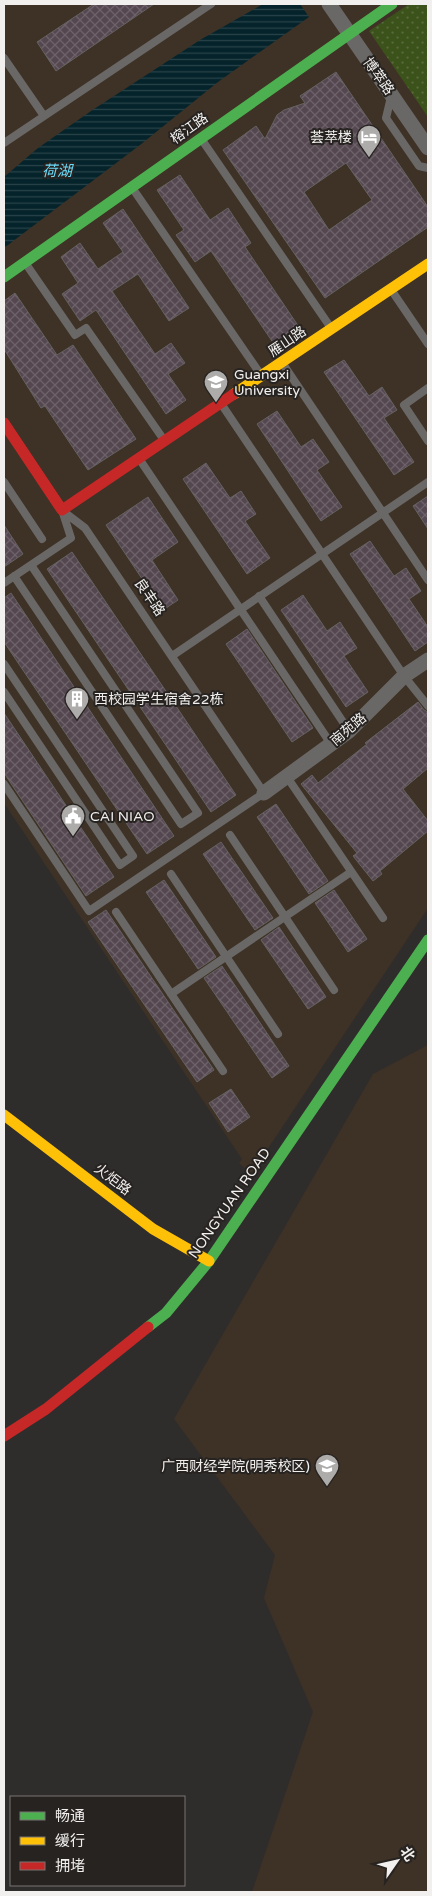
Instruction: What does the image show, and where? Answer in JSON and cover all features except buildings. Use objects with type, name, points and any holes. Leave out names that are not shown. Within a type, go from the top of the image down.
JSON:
[{"type":"street","name":"博萃路","points":[[329,4],[428,148]]},
{"type":"street","name":"榕江路","points":[[4,277],[392,4]]},
{"type":"street","name":"雁山路","points":[[62,510],[428,264]]},
{"type":"street","name":"良丰路","points":[[4,423],[8,438],[62,510]]},
{"type":"street","name":"南苑路","points":[[264,793],[349,731],[404,676],[428,660]]},
{"type":"street","name":"NONGYUAN ROAD","points":[[4,1436],[46,1409],[166,1313],[209,1261],[428,940]]},
{"type":"street","name":"火炬路","points":[[4,1115],[153,1229],[209,1261]]},
{"type":"lane","points":[[4,143],[211,4]]},
{"type":"lane","points":[[4,58],[44,116]]},
{"type":"lane","points":[[392,96],[386,118],[419,166],[428,168]]},
{"type":"lane","points":[[200,138],[332,329]]},
{"type":"lane","points":[[132,187],[262,376]]},
{"type":"lane","points":[[25,262],[76,335],[86,328],[165,441]]},
{"type":"lane","points":[[391,289],[428,344]]},
{"type":"lane","points":[[282,362],[428,580]]},
{"type":"lane","points":[[428,388],[404,405],[428,441]]},
{"type":"lane","points":[[221,404],[404,676],[428,706]]},
{"type":"lane","points":[[139,459],[331,744]]},
{"type":"lane","points":[[4,482],[42,538]]},
{"type":"lane","points":[[172,656],[428,482]]},
{"type":"lane","points":[[4,583],[71,538],[62,510]]},
{"type":"lane","name":"良丰路","points":[[62,510],[85,528],[264,793]]},
{"type":"lane","points":[[14,576],[181,824],[198,813],[31,565]]},
{"type":"lane","points":[[259,596],[349,731]]},
{"type":"lane","points":[[4,664],[133,856],[120,865],[4,692]]},
{"type":"lane","points":[[287,776],[383,918]]},
{"type":"lane","points":[[4,784],[89,911],[264,793]]},
{"type":"lane","points":[[230,835],[334,990]]},
{"type":"lane","points":[[171,994],[351,872]]},
{"type":"lane","points":[[171,874],[278,1034]]},
{"type":"lane","points":[[116,912],[223,1071]]},
{"type":"shaded area","name":"Guangxi University","points":[[4,4],[428,4],[428,908],[251,1174],[239,1163],[242,1159],[4,803]]},
{"type":"shaded area","name":"广西财经学院(明秀校区)","points":[[428,1045],[428,1892],[252,1892],[313,1712],[264,1598],[275,1555],[174,1419],[373,1074]]},
{"type":"green space","points":[[409,4],[428,4],[428,117],[369,31]]},
{"type":"water","name":"荷湖","points":[[263,4],[300,4],[309,17],[218,82],[140,145],[4,248],[4,177],[38,148],[91,111],[200,40]]},
{"type":"traffic: fast","points":[[4,277],[392,4]]},
{"type":"traffic: fast","points":[[148,1327],[166,1313],[209,1261],[428,940]]},
{"type":"traffic: slow","points":[[234,394],[428,264]]},
{"type":"traffic: slow","points":[[4,1115],[153,1229],[209,1261]]},
{"type":"traffic: jam","points":[[4,423],[62,510],[234,394]]},
{"type":"traffic: jam","points":[[4,1436],[46,1409],[148,1327]]},
{"type":"place","name":"荟萃楼","points":[[369,158]]},
{"type":"place","name":"Guangxi University","points":[[216,403]]},
{"type":"place","name":"西校园学生宿舍22栋","points":[[77,720]]},
{"type":"place","name":"CAI NIAO","points":[[73,837]]},
{"type":"place","name":"广西财经学院(明秀校区)","points":[[327,1487]]}]
